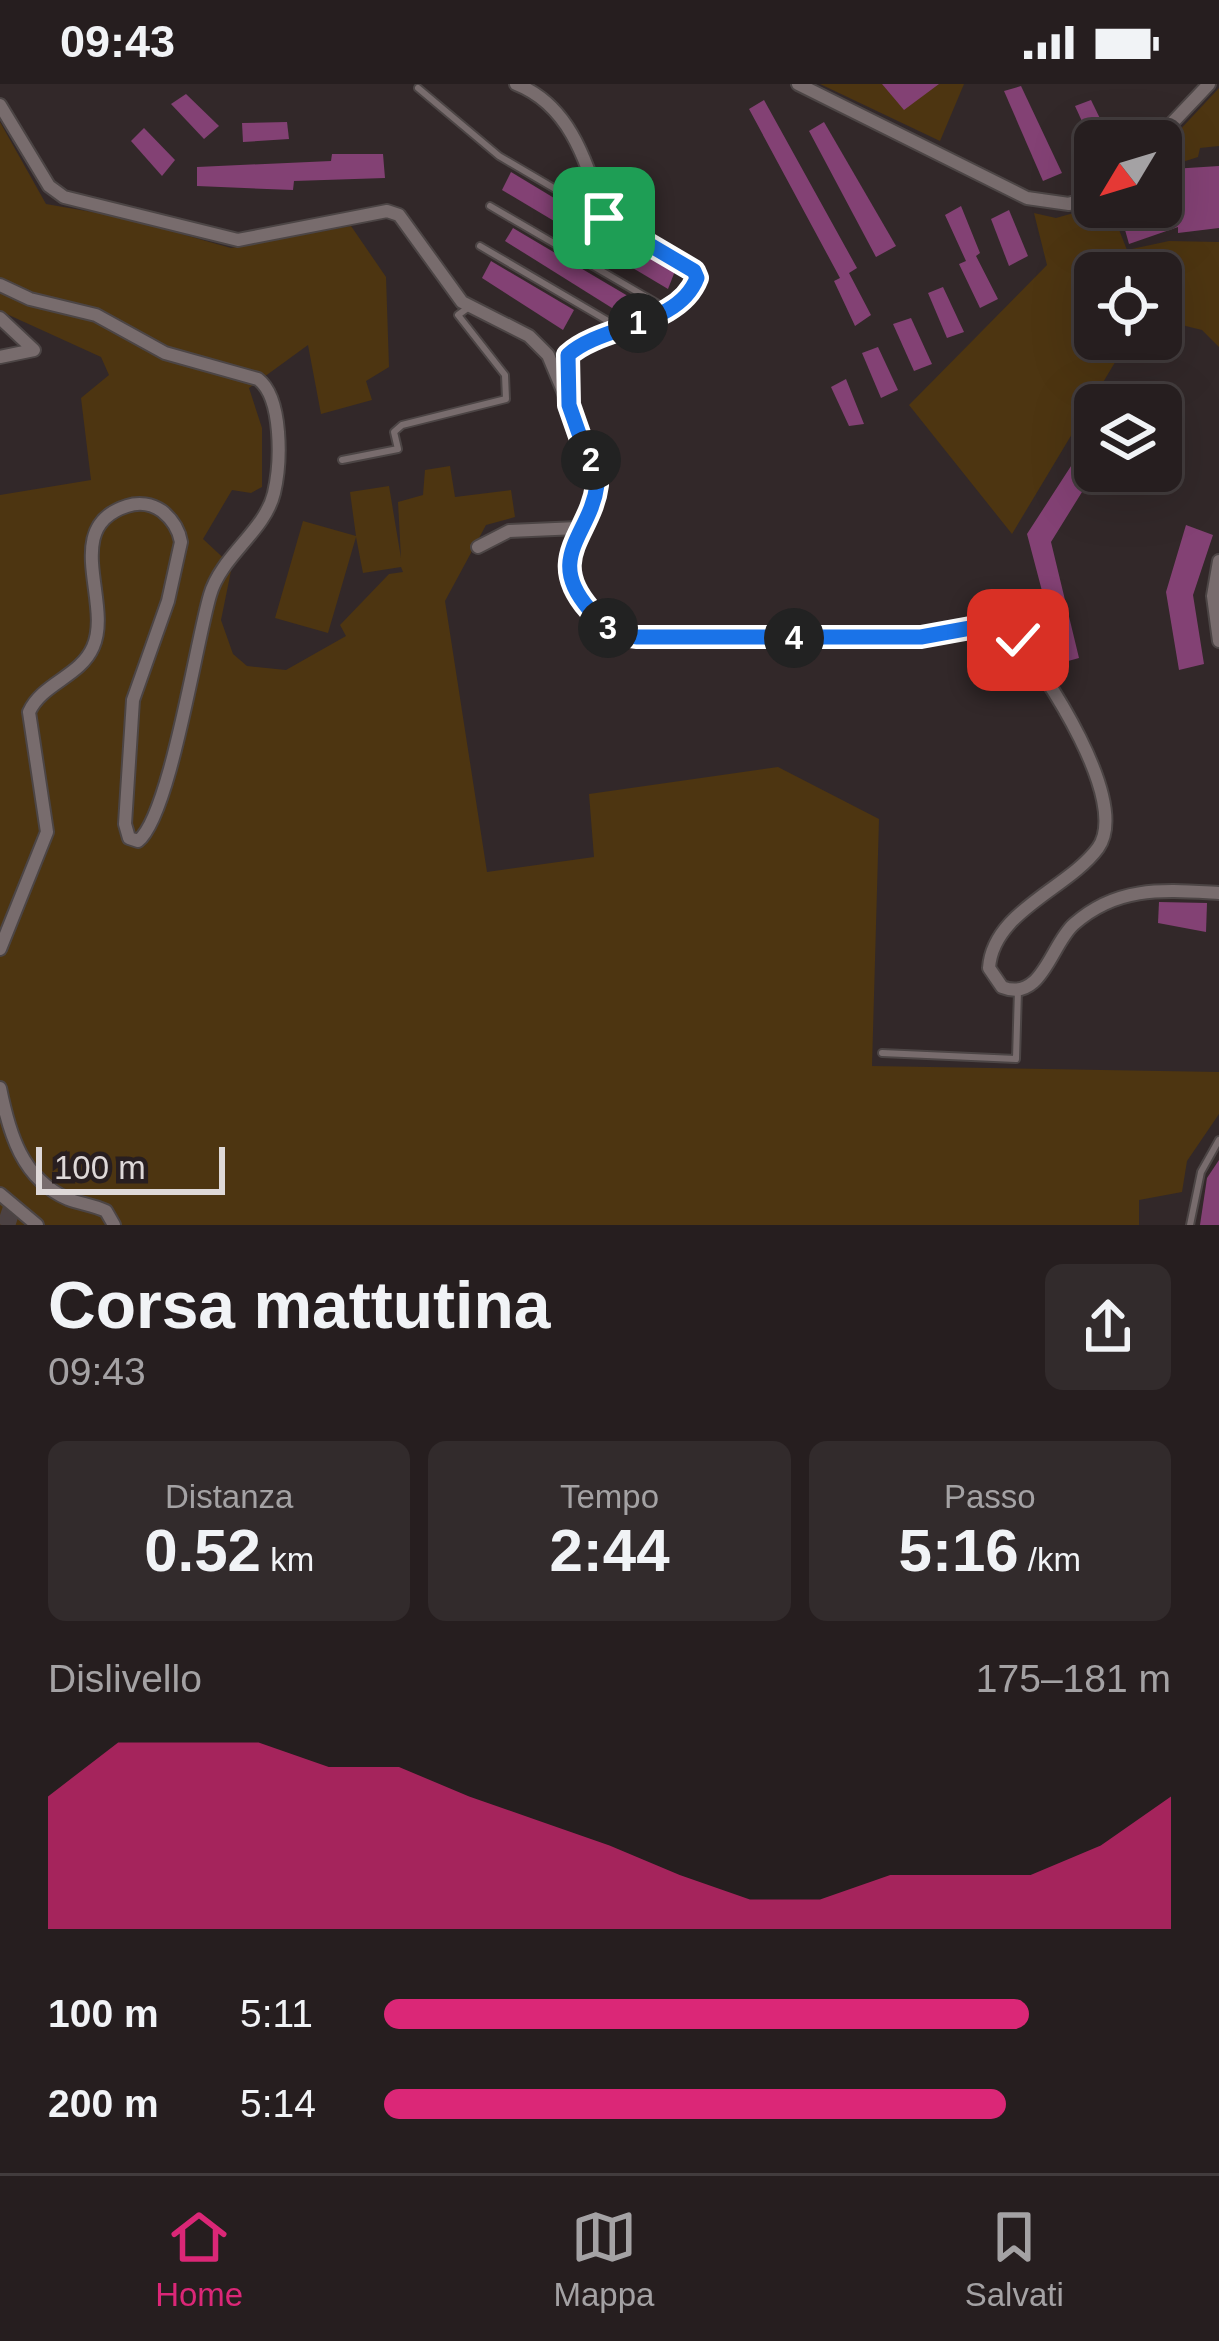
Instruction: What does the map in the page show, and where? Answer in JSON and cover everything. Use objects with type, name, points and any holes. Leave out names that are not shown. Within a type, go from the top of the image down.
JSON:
[{"type":"street","points":[[516,84],[560,113],[587,166],[604,218]]},
{"type":"street","points":[[798,84],[1027,198],[1074,202]]},
{"type":"street","points":[[1175,120],[1209,84]]},
{"type":"street","points":[[0,105],[58,195],[238,240],[394,211],[469,307],[537,342],[569,405],[597,485],[578,528],[572,582],[598,620],[620,635],[921,637],[987,625],[1013,634],[1072,728],[1108,808],[1097,849],[1017,918],[993,951],[993,977],[1002,987],[1018,990],[1039,977],[1073,924],[1122,895],[1145,890],[1219,893]]},
{"type":"street","points":[[0,285],[30,299],[96,315],[157,350],[258,379],[270,390],[275,412],[274,494],[214,583],[173,760],[150,828],[138,841],[129,838],[125,824],[133,700],[169,601],[181,542],[166,514],[150,505],[128,505],[100,523],[91,549],[98,623],[93,647],[76,668],[37,698],[29,712],[46,832],[0,950]]},
{"type":"street","points":[[0,318],[34,350],[0,357]]},
{"type":"street","points":[[478,547],[509,531],[578,528]]},
{"type":"street","points":[[1219,561],[1219,641]]},
{"type":"street","points":[[0,1088],[9,1134],[42,1183],[67,1198],[106,1210],[114,1225]]},
{"type":"street","points":[[0,1194],[37,1225]]},
{"type":"lane","points":[[418,88],[499,156],[694,271],[691,290],[625,331],[579,345],[568,355],[569,405]]},
{"type":"lane","points":[[490,206],[664,308]]},
{"type":"lane","points":[[480,246],[625,331]]},
{"type":"lane","points":[[342,460],[398,449],[394,432],[402,425],[506,399],[505,375],[458,315],[469,307]]},
{"type":"lane","points":[[882,1053],[1016,1059],[1018,990]]},
{"type":"lane","points":[[1190,1225],[1201,1172],[1219,1139]]},
{"type":"shaded area","points":[[820,84],[964,84],[940,141]]},
{"type":"shaded area","points":[[1219,88],[1219,146],[1200,148],[1198,157],[1182,162],[1182,128]]},
{"type":"shaded area","points":[[0,122],[46,204],[121,217],[231,248],[351,226],[386,277],[389,367],[366,381],[372,400],[321,414],[308,345],[249,388],[262,428],[262,487],[251,493],[232,490],[203,539],[232,566],[221,620],[233,654],[247,666],[286,670],[346,636],[340,625],[389,574],[403,572],[401,567],[363,573],[356,537],[328,633],[275,618],[303,521],[356,536],[350,492],[389,486],[401,558],[398,502],[423,495],[425,470],[450,466],[455,497],[511,490],[515,517],[486,525],[445,601],[487,872],[594,857],[589,794],[778,767],[879,819],[872,1066],[1219,1072],[1219,1114],[1187,1161],[1182,1192],[1139,1200],[1139,1225],[0,1225],[0,495],[91,480],[81,398],[109,375],[101,357],[0,311]]},
{"type":"shaded area","points":[[1034,213],[1056,218],[1074,213],[1074,228],[1118,228],[1127,250],[1169,241],[1219,242],[1219,347],[1202,330],[1182,325],[1182,252],[1074,252],[1074,360],[1116,360],[1102,384],[1074,384],[1074,431],[1012,534],[909,405],[1047,265]]},
{"type":"building","points":[[882,84],[939,84],[904,110]]},
{"type":"building","points":[[1021,86],[1062,173],[1043,181],[1004,91]]},
{"type":"building","points":[[186,94],[219,126],[204,139],[171,104]]},
{"type":"building","points":[[764,100],[857,268],[849,273],[871,315],[855,326],[834,281],[840,278],[749,109]]},
{"type":"building","points":[[1091,100],[1101,120],[1081,120],[1075,106]]},
{"type":"building","points":[[287,122],[289,139],[243,142],[242,123]]},
{"type":"building","points":[[824,122],[896,246],[876,257],[809,131]]},
{"type":"building","points":[[144,128],[175,160],[162,176],[131,141]]},
{"type":"building","points":[[332,154],[383,154],[385,178],[294,181],[293,190],[197,186],[197,167],[331,161]]},
{"type":"building","points":[[1219,166],[1219,228],[1178,233],[1182,228],[1182,168]]},
{"type":"building","points":[[511,172],[675,271],[668,289],[502,190]]},
{"type":"building","points":[[961,206],[980,253],[976,256],[998,299],[980,308],[959,264],[966,261],[945,215]]},
{"type":"building","points":[[1009,210],[1028,256],[1009,266],[991,219]]},
{"type":"building","points":[[513,228],[638,302],[628,318],[505,241]]},
{"type":"building","points":[[1124,228],[1175,228],[1129,244]]},
{"type":"building","points":[[491,261],[574,310],[563,330],[482,278]]},
{"type":"building","points":[[943,287],[964,332],[947,338],[928,293]]},
{"type":"building","points":[[911,318],[932,364],[914,371],[893,324]]},
{"type":"building","points":[[878,347],[898,390],[881,398],[862,353]]},
{"type":"building","points":[[846,379],[864,424],[849,426],[831,387]]},
{"type":"building","points":[[1074,461],[1074,492],[1082,492],[1051,542],[1079,658],[1061,663],[1027,534]]},
{"type":"building","points":[[1186,525],[1213,535],[1193,595],[1204,664],[1179,670],[1166,592]]},
{"type":"building","points":[[1159,902],[1207,903],[1206,932],[1158,923]]},
{"type":"building","points":[[1219,1160],[1219,1225],[1200,1225],[1207,1178]]},
{"type":"tunnel","points":[[0,1215],[30,1225]]},
{"type":"route","points":[[604,218],[694,271],[697,278],[687,295],[625,331],[579,345],[568,355],[569,405],[597,485],[593,503],[574,536],[571,577],[576,593],[598,620],[616,634],[637,637],[921,637],[987,625],[1007,629],[1018,640]]}]
